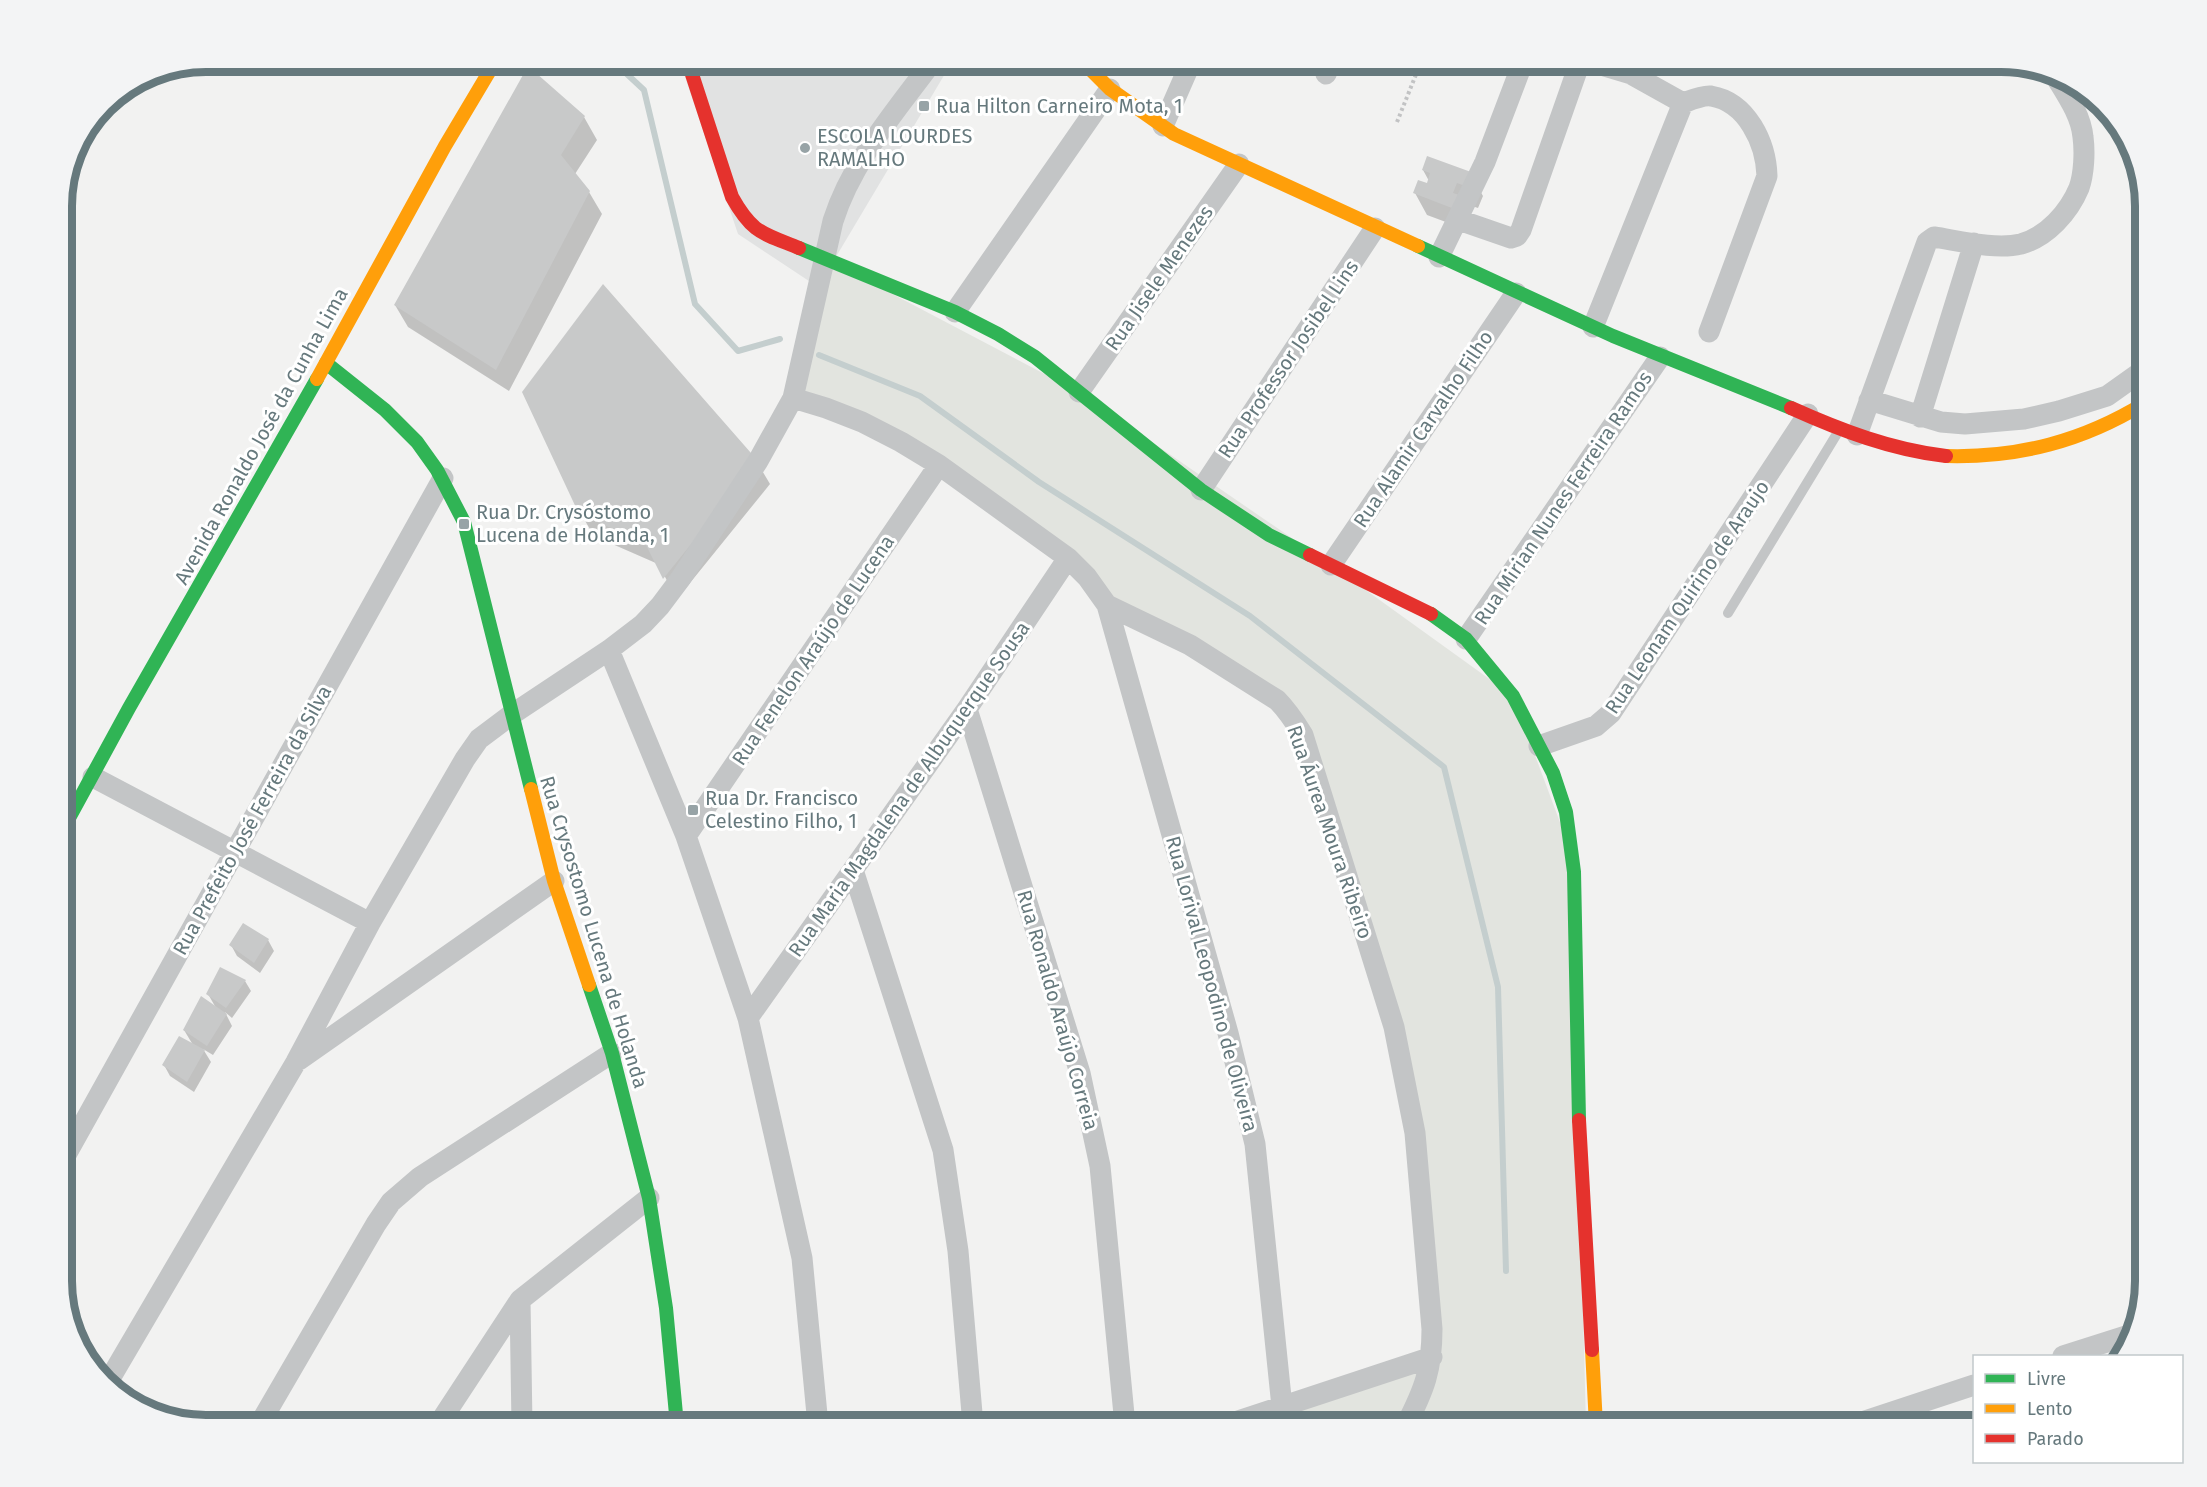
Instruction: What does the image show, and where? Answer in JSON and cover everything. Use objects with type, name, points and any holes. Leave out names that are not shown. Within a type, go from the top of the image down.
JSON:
[{"type":"street","name":"Avenida Ronaldo José da Cunha Lima","points":[[72,814],[135,698],[326,363],[445,146],[489,72]]},
{"type":"street","points":[[691,72],[732,197],[742,215],[757,231],[955,312],[999,334],[1035,357],[1201,490],[1269,535],[1431,614],[1466,639],[1512,696],[1553,773],[1566,812],[1574,872],[1578,1105],[1595,1415]]},
{"type":"street","points":[[111,1376],[296,1062],[370,923],[465,759],[479,739],[643,624],[681,578],[758,461],[794,398],[838,203],[856,166],[925,72]]},
{"type":"street","points":[[1093,72],[1110,89],[1174,134],[1439,258],[1660,357],[1699,370],[1849,431],[1945,456],[2004,456],[2071,441],[2101,428],[2135,409]]},
{"type":"street","points":[[1163,126],[1187,72]]},
{"type":"street","points":[[1439,258],[1485,162],[1519,72]]},
{"type":"street","points":[[1459,220],[1511,238],[1517,236],[1576,72]]},
{"type":"street","points":[[1625,72],[1683,103],[1709,96],[1726,101],[1749,120],[1766,160],[1767,176],[1709,332]]},
{"type":"street","points":[[1849,431],[1869,400],[1927,242],[1934,237],[2005,246],[2033,240],[2065,213],[2079,187],[2083,161],[2083,136],[2077,113],[2062,87]]},
{"type":"street","points":[[955,312],[1110,89]]},
{"type":"street","points":[[1593,327],[1683,103]]},
{"type":"street","name":"Rua Jisele Menezes","points":[[1079,392],[1239,164]]},
{"type":"street","name":"Rua Professor Josibel Lins","points":[[1201,490],[1375,228]]},
{"type":"street","points":[[1920,417],[1974,243]]},
{"type":"street","name":"Rua Alamir Carvalho Filho","points":[[1331,565],[1516,293]]},
{"type":"street","name":"Rua Mirian Nunes Ferreira Ramos","points":[[1466,639],[1660,357]]},
{"type":"street","name":"Rua Crysostomo Lucena de Holanda","points":[[326,363],[395,420],[418,443],[443,478],[464,522],[554,881],[612,1053],[649,1198],[666,1308],[676,1415]]},
{"type":"street","points":[[1869,400],[1941,422],[1965,424],[2024,419],[2107,396],[2135,376]]},
{"type":"street","name":"Rua Áurea Moura Ribeiro","points":[[794,398],[862,422],[939,465],[1068,558],[1087,577],[1107,605],[1190,645],[1277,700],[1288,711],[1303,735],[1394,1027],[1415,1133],[1432,1329],[1432,1357],[1419,1400],[1411,1415]]},
{"type":"street","name":"Rua Leonam Quirino de Araujo","points":[[1539,746],[1596,726],[1611,713],[1808,414]]},
{"type":"street","name":"Rua Fenelon Araújo de Lucena","points":[[687,836],[939,465]]},
{"type":"street","name":"Rua Prefeito José Ferreira da Silva","points":[[72,1144],[443,478]]},
{"type":"street","name":"Rua Maria Magdalena de Albuquerque Sousa","points":[[748,1018],[967,709],[1068,558]]},
{"type":"street","name":"Rua Lorival Leopodino de Oliveira","points":[[1107,605],[1228,1033],[1255,1144],[1282,1407]]},
{"type":"street","points":[[609,650],[687,836],[748,1018],[802,1258],[817,1415]]},
{"type":"street","name":"Rua Ronaldo Araújo Correia","points":[[967,709],[1080,1073],[1093,1131],[1100,1166],[1124,1415]]},
{"type":"street","points":[[93,777],[370,923]]},
{"type":"street","points":[[854,870],[943,1150],[958,1251],[972,1415]]},
{"type":"street","points":[[296,1062],[554,881]]},
{"type":"street","points":[[265,1415],[375,1224],[391,1202],[420,1177],[612,1053]]},
{"type":"street","points":[[445,1415],[520,1300],[649,1198]]},
{"type":"street","points":[[520,1300],[522,1415]]},
{"type":"street","points":[[2070,1355],[2110,1349]]},
{"type":"street","points":[[1257,1415],[1432,1357]]},
{"type":"street","points":[[1886,1415],[1973,1385]]},
{"type":"lane","points":[[1728,613],[1849,431]]},
{"type":"path","points":[[1397,122],[1417,72]]},
{"type":"shaded area","name":"ESCOLA LOURDES RAMALHO","points":[[683,72],[946,72],[818,287],[738,234]]},
{"type":"shaded area","points":[[824,258],[1079,392],[1331,565],[1513,696],[1571,852],[1586,1415],[1256,1415],[1426,1359],[1415,1133],[1303,735],[1277,700],[1107,605],[1068,558],[939,465],[793,398]]},
{"type":"building","points":[[525,72],[535,72],[585,116],[561,155],[590,191],[496,370],[394,305]]},
{"type":"building","points":[[1427,156],[1471,172],[1465,186],[1457,183],[1453,193],[1462,196],[1457,210],[1413,193],[1418,180],[1427,183],[1430,173],[1422,170]]},
{"type":"building","points":[[603,284],[758,461],[663,579],[645,543],[579,514],[522,392]]},
{"type":"building","points":[[243,923],[269,939],[254,963],[229,945]]},
{"type":"building","points":[[220,967],[246,980],[226,1008],[206,994]]},
{"type":"building","points":[[201,996],[227,1014],[207,1046],[183,1030]]},
{"type":"building","points":[[179,1036],[205,1050],[187,1082],[162,1065]]},
{"type":"waterway","points":[[625,72],[644,90],[695,304],[738,351],[780,339]]},
{"type":"waterway","points":[[819,355],[920,396],[1039,482],[1250,616],[1444,767],[1498,987],[1506,1271]]},
{"type":"traffic: fast","points":[[1418,246],[1613,336],[1791,408]]},
{"type":"traffic: fast","points":[[799,248],[955,312],[998,334],[1035,357],[1201,490],[1269,535],[1310,555]]},
{"type":"traffic: fast","points":[[326,363],[385,410],[417,442],[437,470],[464,522],[531,789]]},
{"type":"traffic: fast","points":[[72,813],[129,708],[317,379]]},
{"type":"traffic: fast","points":[[1431,614],[1466,639],[1513,696],[1553,773],[1566,812],[1574,872],[1579,1120]]},
{"type":"traffic: fast","points":[[589,985],[612,1053],[649,1198],[666,1308],[676,1415]]},
{"type":"traffic: slow","points":[[317,379],[445,146],[489,72]]},
{"type":"traffic: slow","points":[[1093,72],[1110,89],[1174,134],[1418,246]]},
{"type":"traffic: slow","points":[[1946,456],[1999,454],[2050,444],[2098,428],[2135,409]]},
{"type":"traffic: slow","points":[[531,789],[554,881],[589,985]]},
{"type":"traffic: slow","points":[[1592,1350],[1595,1415]]},
{"type":"traffic: jam","points":[[691,72],[732,197],[739,209],[759,230],[799,248]]},
{"type":"traffic: jam","points":[[1791,408],[1828,424],[1886,444],[1946,456]]},
{"type":"traffic: jam","points":[[1310,555],[1431,614]]},
{"type":"traffic: jam","points":[[1579,1120],[1592,1350]]},
{"type":"place","name":"Rua Hilton Carneiro Mota, 1","points":[[924,106]]},
{"type":"place","name":"ESCOLA LOURDES RAMALHO","points":[[805,148]]},
{"type":"place","name":"Rua Dr. Crysóstomo Lucena de Holanda, 1","points":[[464,524]]},
{"type":"place","name":"Rua Dr. Francisco Celestino Filho, 1","points":[[693,810]]}]
